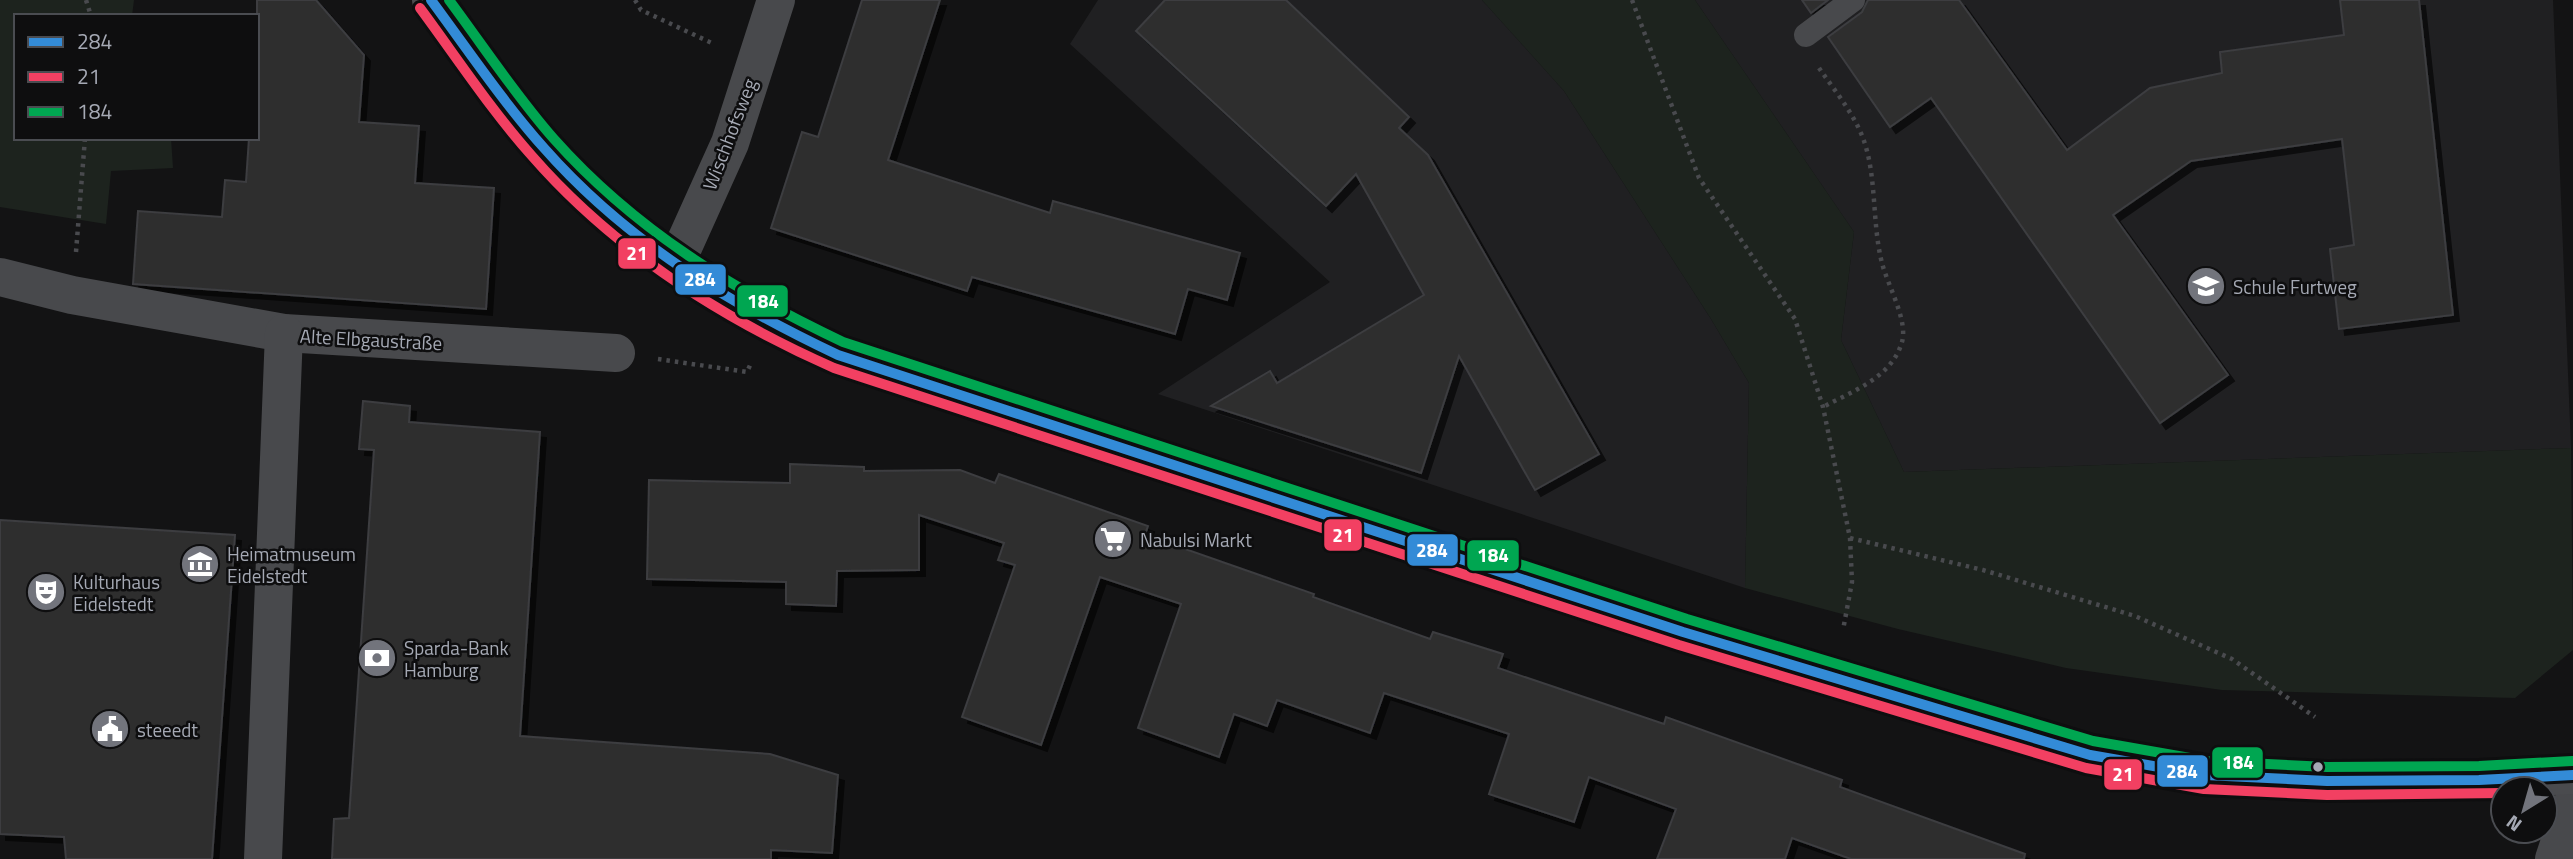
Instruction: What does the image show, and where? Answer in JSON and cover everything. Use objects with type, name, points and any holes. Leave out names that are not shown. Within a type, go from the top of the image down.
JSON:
[{"type":"main road","points":[[432,0],[523,123],[560,166],[597,202],[674,265],[771,324],[851,359],[1684,632],[2090,755],[2205,775],[2328,781],[2467,780],[2573,775]]},
{"type":"street","name":"Wischhofsweg","points":[[674,265],[730,143],[776,0]]},
{"type":"street","name":"Alte Elbgaustraße","points":[[0,276],[72,295],[284,333],[616,353]]},
{"type":"street","points":[[263,859],[284,333]]},
{"type":"street","points":[[2554,859],[2573,802]]},
{"type":"lane","points":[[1806,35],[1853,0]]},
{"type":"path","points":[[635,0],[642,10],[755,64]]},
{"type":"path","points":[[1632,0],[1699,178],[1795,319],[1823,407],[1850,538],[1852,582],[1843,630]]},
{"type":"path","points":[[1806,35],[1807,51],[1854,120],[1866,149],[1882,262],[1904,330],[1902,345],[1893,361],[1871,382],[1823,407]]},
{"type":"path","points":[[72,295],[85,140]]},
{"type":"path","points":[[616,353],[747,372]]},
{"type":"path","points":[[1850,538],[1983,570],[2135,616],[2232,660],[2315,717]]},
{"type":"shaded area","points":[[0,0],[134,0],[132,14],[14,14],[14,140],[171,140],[173,168],[111,171],[106,224],[0,207]]},
{"type":"shaded area","points":[[1098,0],[1482,0],[1564,91],[1711,319],[1749,383],[1745,588],[1158,394],[1330,282],[1070,44]]},
{"type":"shaded area","points":[[1482,0],[1695,0],[1854,232],[1841,340],[1904,472],[2571,448],[2573,650],[2515,698],[2222,690],[2066,668],[1898,629],[1745,588],[1749,383],[1711,319],[1564,91]]},
{"type":"shaded area","name":"Schule Furtweg","points":[[1695,0],[2553,0],[2571,448],[1904,472],[1841,340],[1854,232]]},
{"type":"building","points":[[257,0],[316,0],[364,55],[359,122],[419,126],[415,183],[494,188],[486,309],[133,284],[138,211],[222,217],[225,180],[246,182],[249,140],[259,140]]},
{"type":"building","points":[[862,0],[940,0],[888,160],[1050,213],[1053,201],[1240,253],[1227,300],[1188,289],[1175,334],[972,277],[967,291],[771,228],[802,132],[818,137]]},
{"type":"building","points":[[1165,0],[1286,0],[1409,117],[1399,128],[1428,155],[1599,454],[1535,490],[1459,356],[1421,473],[1211,406],[1270,371],[1277,383],[1424,295],[1356,174],[1326,206],[1136,31]]},
{"type":"building","points":[[1802,0],[1828,0],[1811,13]]},
{"type":"building","points":[[1868,0],[1959,0],[2067,150],[2150,88],[2222,73],[2220,52],[2344,35],[2340,0],[2419,0],[2453,315],[2339,329],[2330,249],[2354,245],[2342,139],[2191,161],[2113,215],[2228,375],[2160,423],[1931,98],[1890,127],[1828,37],[1862,12]]},
{"type":"building","points":[[363,401],[410,406],[409,422],[540,432],[520,736],[770,754],[838,775],[832,853],[771,850],[771,859],[332,859],[334,819],[349,818],[374,450],[359,449]]},
{"type":"building","points":[[790,464],[864,467],[864,471],[960,470],[995,483],[999,474],[1148,526],[1145,535],[1314,594],[1313,597],[1430,639],[1433,632],[1503,654],[1498,668],[1664,724],[1666,717],[1842,780],[1840,787],[2025,854],[2024,859],[1851,859],[1792,838],[1785,859],[1657,859],[1676,809],[1589,777],[1574,822],[1489,794],[1509,734],[1384,693],[1370,733],[1277,700],[1267,726],[1234,714],[1219,757],[1138,728],[1181,604],[1100,577],[1041,745],[962,717],[1015,565],[998,560],[1004,543],[919,515],[919,570],[837,571],[836,606],[786,604],[786,582],[647,579],[649,480],[790,483]]},
{"type":"building","name":"steeedt","points":[[0,520],[235,535],[212,859],[66,859],[64,837],[0,834]]},
{"type":"transit line","name":"284","points":[[431,0],[500,94],[544,148],[609,212],[644,241],[718,291],[838,355],[1683,632],[2090,755],[2205,775],[2327,781],[2479,780],[2573,775]]},
{"type":"transit line","name":"184","points":[[449,0],[540,123],[585,172],[618,202],[653,230],[725,279],[843,342],[1687,619],[2093,741],[2207,761],[2327,767],[2479,766],[2572,761]]},
{"type":"transit line","name":"21","points":[[420,8],[517,138],[564,190],[598,222],[634,251],[710,304],[834,368],[1679,645],[2086,768],[2204,789],[2327,795],[2489,793]]},
{"type":"place","name":"Schule Furtweg","points":[[2206,286]]},
{"type":"place","name":"Nabulsi Markt","points":[[1113,539]]},
{"type":"place","name":"Heimatmuseum Eidelstedt","points":[[200,564]]},
{"type":"place","name":"Kulturhaus Eidelstedt","points":[[46,592]]},
{"type":"place","name":"Sparda-Bank Hamburg","points":[[377,658]]},
{"type":"place","name":"steeedt","points":[[110,729]]}]
